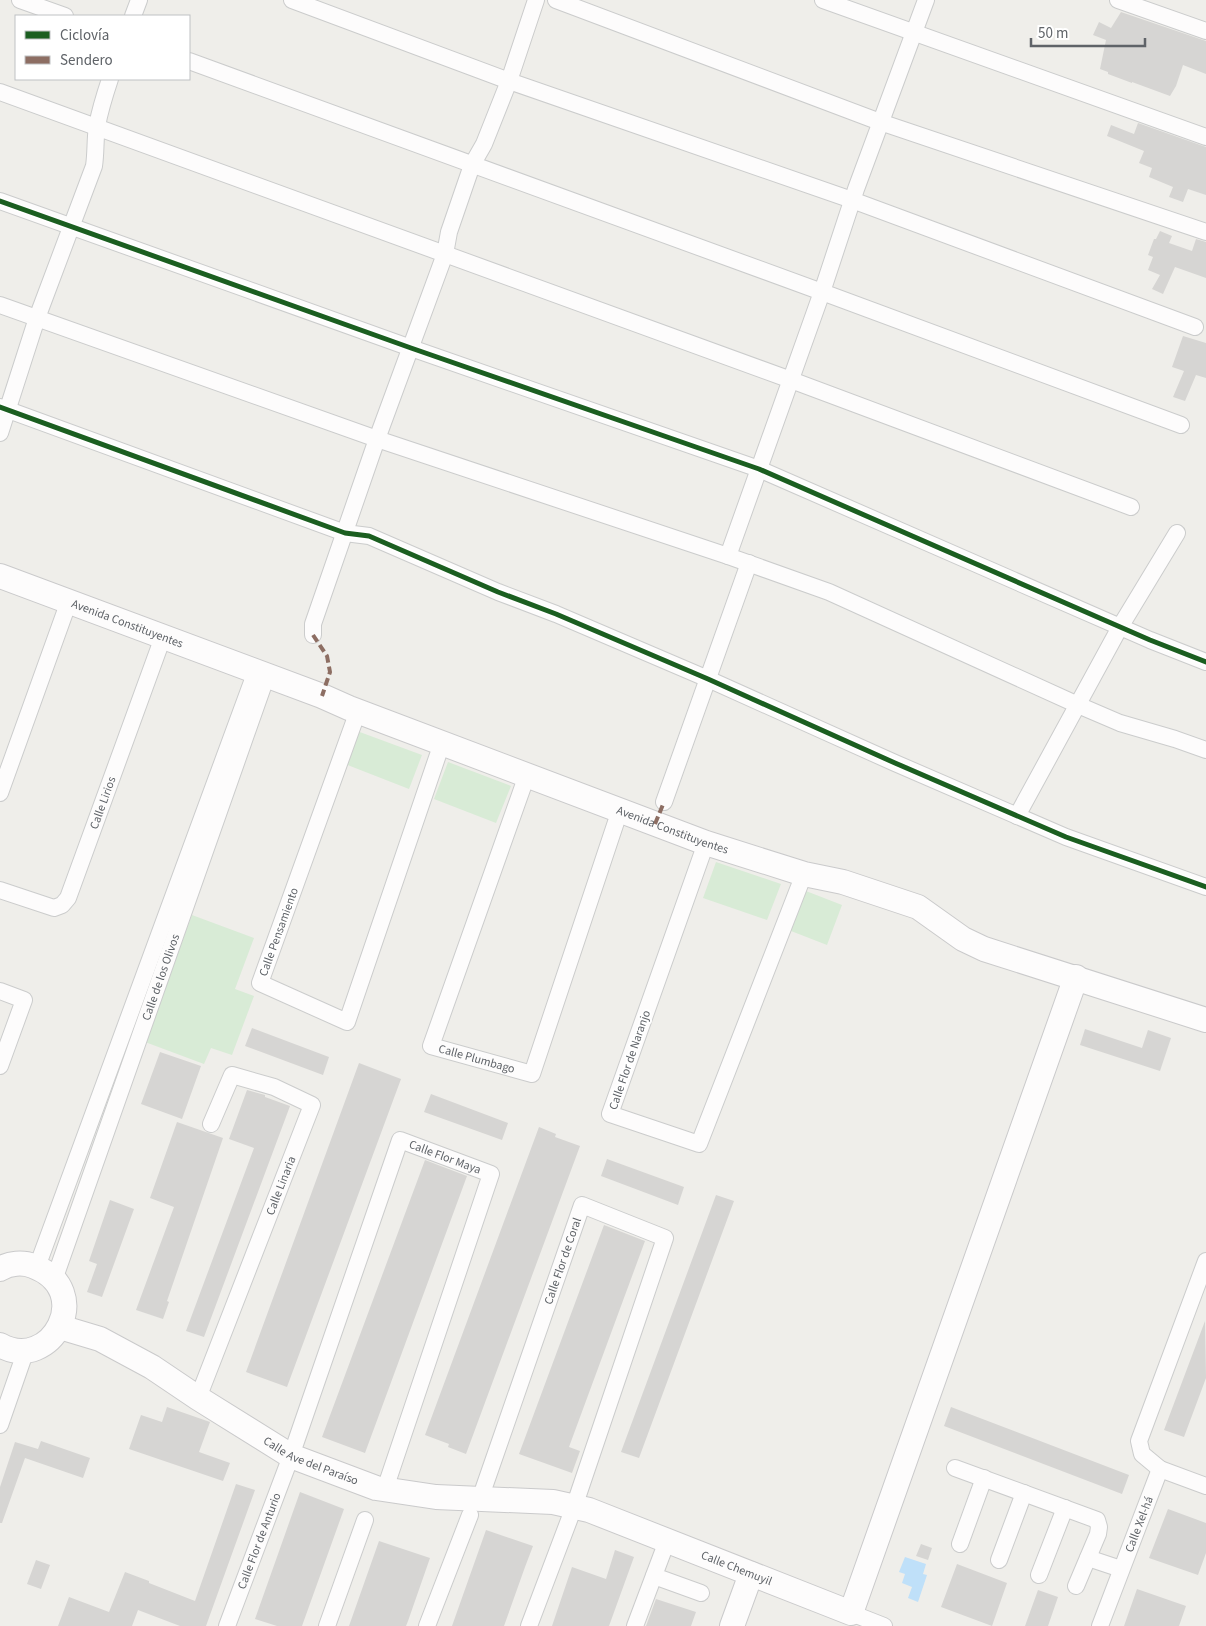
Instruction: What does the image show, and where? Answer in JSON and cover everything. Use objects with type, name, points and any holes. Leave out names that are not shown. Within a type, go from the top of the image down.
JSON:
[{"type":"main road","name":"Avenida Constituyentes","points":[[0,576],[262,673],[706,843],[804,874],[843,882],[918,907],[963,939],[984,949],[1206,1020]]},
{"type":"main road","points":[[851,1613],[1076,978]]},
{"type":"main road","points":[[0,1269],[18,1264],[28,1264],[46,1273],[60,1286],[64,1296],[65,1312],[60,1327],[50,1340],[34,1349],[19,1351],[1,1347]]},
{"type":"main road","name":"Calle Ave del Paraíso","points":[[60,1327],[100,1339],[152,1367],[291,1456],[376,1488],[436,1497],[475,1507],[553,1502],[582,1508]]},
{"type":"main road","name":"Calle Chemuyil","points":[[582,1508],[851,1613]]},
{"type":"main road","points":[[732,1626],[751,1574]]},
{"type":"street","points":[[20,0],[62,15]]},
{"type":"street","points":[[133,15],[139,0]]},
{"type":"street","points":[[292,0],[509,81],[852,200],[1195,327]]},
{"type":"street","points":[[313,636],[313,624],[377,439],[445,254],[448,232],[472,165],[484,144],[509,81],[536,0]]},
{"type":"street","points":[[556,0],[880,122],[1206,232]]},
{"type":"street","points":[[823,0],[1206,137]]},
{"type":"street","points":[[728,556],[822,292],[852,200],[926,0]]},
{"type":"street","points":[[1118,0],[1206,30]]},
{"type":"street","points":[[190,61],[1181,425]]},
{"type":"street","points":[[0,433],[4,409],[94,166],[101,105],[110,80]]},
{"type":"street","points":[[0,92],[791,380],[1131,508]]},
{"type":"street","points":[[0,201],[411,348],[759,469],[1206,662]]},
{"type":"street","points":[[0,305],[377,439],[749,563],[830,592],[1120,723],[1206,750]]},
{"type":"street","points":[[4,409],[345,533],[370,536],[498,592],[556,614],[708,678],[1066,837],[1206,887]]},
{"type":"street","points":[[1018,816],[1120,626],[1177,534]]},
{"type":"street","points":[[664,802],[749,563]]},
{"type":"street","points":[[0,793],[70,601]]},
{"type":"street","name":"Calle Lirios","points":[[0,890],[54,908],[62,905],[68,898],[163,637]]},
{"type":"street","name":"Calle de los Olivos","points":[[46,1273],[262,673]]},
{"type":"street","name":"Calle Pensamiento","points":[[358,711],[260,983],[347,1022],[442,743]]},
{"type":"street","name":"Calle Plumbago","points":[[527,775],[431,1046],[532,1074],[620,810]]},
{"type":"street","name":"Calle Flor de Naranjo","points":[[706,843],[610,1114],[699,1144],[804,874]]},
{"type":"street","points":[[0,990],[24,1000],[0,1066]]},
{"type":"street","name":"Calle Linaria","points":[[198,1398],[312,1105],[274,1087],[232,1075],[211,1124]]},
{"type":"street","name":"Calle Flor Maya","points":[[291,1456],[400,1140],[492,1174],[385,1489]]},
{"type":"street","name":"Calle Flor de Coral","points":[[475,1507],[582,1205],[665,1238],[582,1508]]},
{"type":"street","points":[[1206,1261],[1138,1441],[1142,1454],[1160,1469],[1206,1486]]},
{"type":"street","points":[[0,1425],[26,1350]]},
{"type":"street","name":"Calle Flor de Anturio","points":[[228,1626],[291,1456]]},
{"type":"street","points":[[954,1468],[1097,1520],[1098,1534],[1076,1586]]},
{"type":"street","name":"Calle Xel-há","points":[[1100,1626],[1160,1469]]},
{"type":"street","points":[[960,1544],[984,1478]]},
{"type":"street","points":[[999,1560],[1024,1493]]},
{"type":"street","points":[[427,1626],[475,1507]]},
{"type":"street","points":[[530,1626],[582,1508]]},
{"type":"street","points":[[1039,1575],[1065,1508]]},
{"type":"street","points":[[327,1626],[365,1520]]},
{"type":"street","points":[[635,1626],[667,1541]]},
{"type":"street","points":[[1088,1558],[1121,1570]]},
{"type":"street","points":[[654,1576],[701,1593]]},
{"type":"street","name":"Calle Chemuyil","points":[[851,1613],[884,1626]]},
{"type":"green space","points":[[357,731],[422,755],[409,789],[345,764]]},
{"type":"green space","points":[[448,762],[511,786],[496,823],[434,799]]},
{"type":"green space","points":[[716,862],[781,884],[767,920],[703,898]]},
{"type":"green space","points":[[806,891],[842,905],[827,945],[791,931]]},
{"type":"green space","points":[[192,915],[254,938],[235,989],[254,996],[232,1055],[211,1048],[204,1064],[145,1042]]},
{"type":"water","points":[[905,1557],[926,1564],[923,1574],[927,1575],[918,1602],[908,1598],[912,1587],[902,1583],[905,1574],[899,1572]]},
{"type":"building","points":[[1121,12],[1206,41],[1206,74],[1183,65],[1176,86],[1170,96],[1108,74],[1108,72],[1100,69],[1106,40],[1093,35],[1099,22],[1111,28]]},
{"type":"building","points":[[1138,123],[1206,147],[1206,195],[1188,189],[1183,202],[1169,197],[1173,187],[1149,177],[1152,168],[1139,163],[1144,151],[1107,136],[1111,125],[1134,134]]},
{"type":"building","points":[[1160,231],[1172,236],[1169,243],[1192,251],[1196,239],[1206,242],[1206,278],[1175,267],[1163,294],[1152,289],[1160,275],[1148,270],[1153,257],[1148,255],[1154,239],[1156,239]]},
{"type":"building","points":[[1183,336],[1206,343],[1206,378],[1196,375],[1185,401],[1173,397],[1184,371],[1172,367]]},
{"type":"building","points":[[252,1028],[329,1057],[323,1075],[245,1046]]},
{"type":"building","points":[[1085,1029],[1142,1048],[1148,1030],[1171,1038],[1160,1071],[1080,1045]]},
{"type":"building","points":[[160,1052],[201,1066],[182,1119],[141,1104]]},
{"type":"building","points":[[359,1063],[401,1079],[287,1387],[246,1372]]},
{"type":"building","points":[[247,1090],[265,1095],[265,1097],[290,1106],[204,1337],[186,1331],[254,1148],[229,1139]]},
{"type":"building","points":[[431,1094],[508,1123],[502,1140],[424,1112]]},
{"type":"building","points":[[177,1122],[223,1138],[167,1301],[169,1302],[163,1319],[136,1310],[174,1207],[150,1198]]},
{"type":"building","points":[[539,1127],[556,1134],[555,1137],[580,1146],[466,1454],[448,1447],[449,1444],[425,1435]]},
{"type":"building","points":[[607,1159],[684,1187],[678,1205],[601,1176]]},
{"type":"building","points":[[425,1160],[467,1176],[365,1453],[322,1437]]},
{"type":"building","points":[[716,1195],[734,1201],[639,1458],[621,1452]]},
{"type":"building","points":[[110,1200],[134,1209],[102,1297],[87,1292],[97,1264],[89,1261]]},
{"type":"building","points":[[604,1225],[645,1241],[569,1447],[580,1451],[572,1473],[519,1454]]},
{"type":"building","points":[[1205,1321],[1206,1378],[1184,1437],[1164,1430]]},
{"type":"building","points":[[167,1407],[210,1422],[199,1452],[230,1463],[223,1481],[129,1449],[141,1415],[162,1422]]},
{"type":"building","points":[[951,1407],[1129,1475],[1122,1494],[944,1426]]},
{"type":"building","points":[[41,1441],[90,1458],[83,1478],[25,1458],[2,1523],[0,1523],[0,1487],[15,1442],[38,1449]]},
{"type":"building","points":[[236,1484],[255,1490],[206,1626],[180,1626],[138,1610],[132,1626],[58,1626],[69,1597],[109,1612],[125,1572],[195,1601]]},
{"type":"building","points":[[300,1492],[344,1509],[302,1626],[277,1626],[255,1619]]},
{"type":"building","points":[[1168,1509],[1206,1523],[1206,1553],[1198,1575],[1149,1558]]},
{"type":"building","points":[[486,1530],[533,1546],[504,1626],[452,1626]]},
{"type":"building","points":[[379,1541],[430,1558],[408,1621],[406,1626],[349,1626]]},
{"type":"building","points":[[921,1544],[932,1548],[928,1560],[916,1556]]},
{"type":"building","points":[[615,1550],[634,1557],[609,1626],[552,1626],[572,1567],[606,1579]]},
{"type":"building","points":[[36,1560],[50,1565],[41,1589],[27,1584]]},
{"type":"building","points":[[957,1564],[1007,1583],[992,1626],[941,1607]]},
{"type":"building","points":[[1137,1589],[1186,1606],[1179,1626],[1124,1626]]},
{"type":"building","points":[[1038,1590],[1058,1597],[1048,1626],[1025,1626]]},
{"type":"building","points":[[656,1599],[696,1612],[691,1626],[646,1626]]},
{"type":"marked path","points":[[313,635],[327,656],[330,672],[322,696]]},
{"type":"marked path","points":[[655,824],[664,802]]},
{"type":"cycle path","points":[[0,201],[411,348],[759,469],[1150,640],[1206,662]]},
{"type":"cycle path","points":[[0,407],[345,533],[369,536],[708,679],[1066,837],[1206,887]]}]
